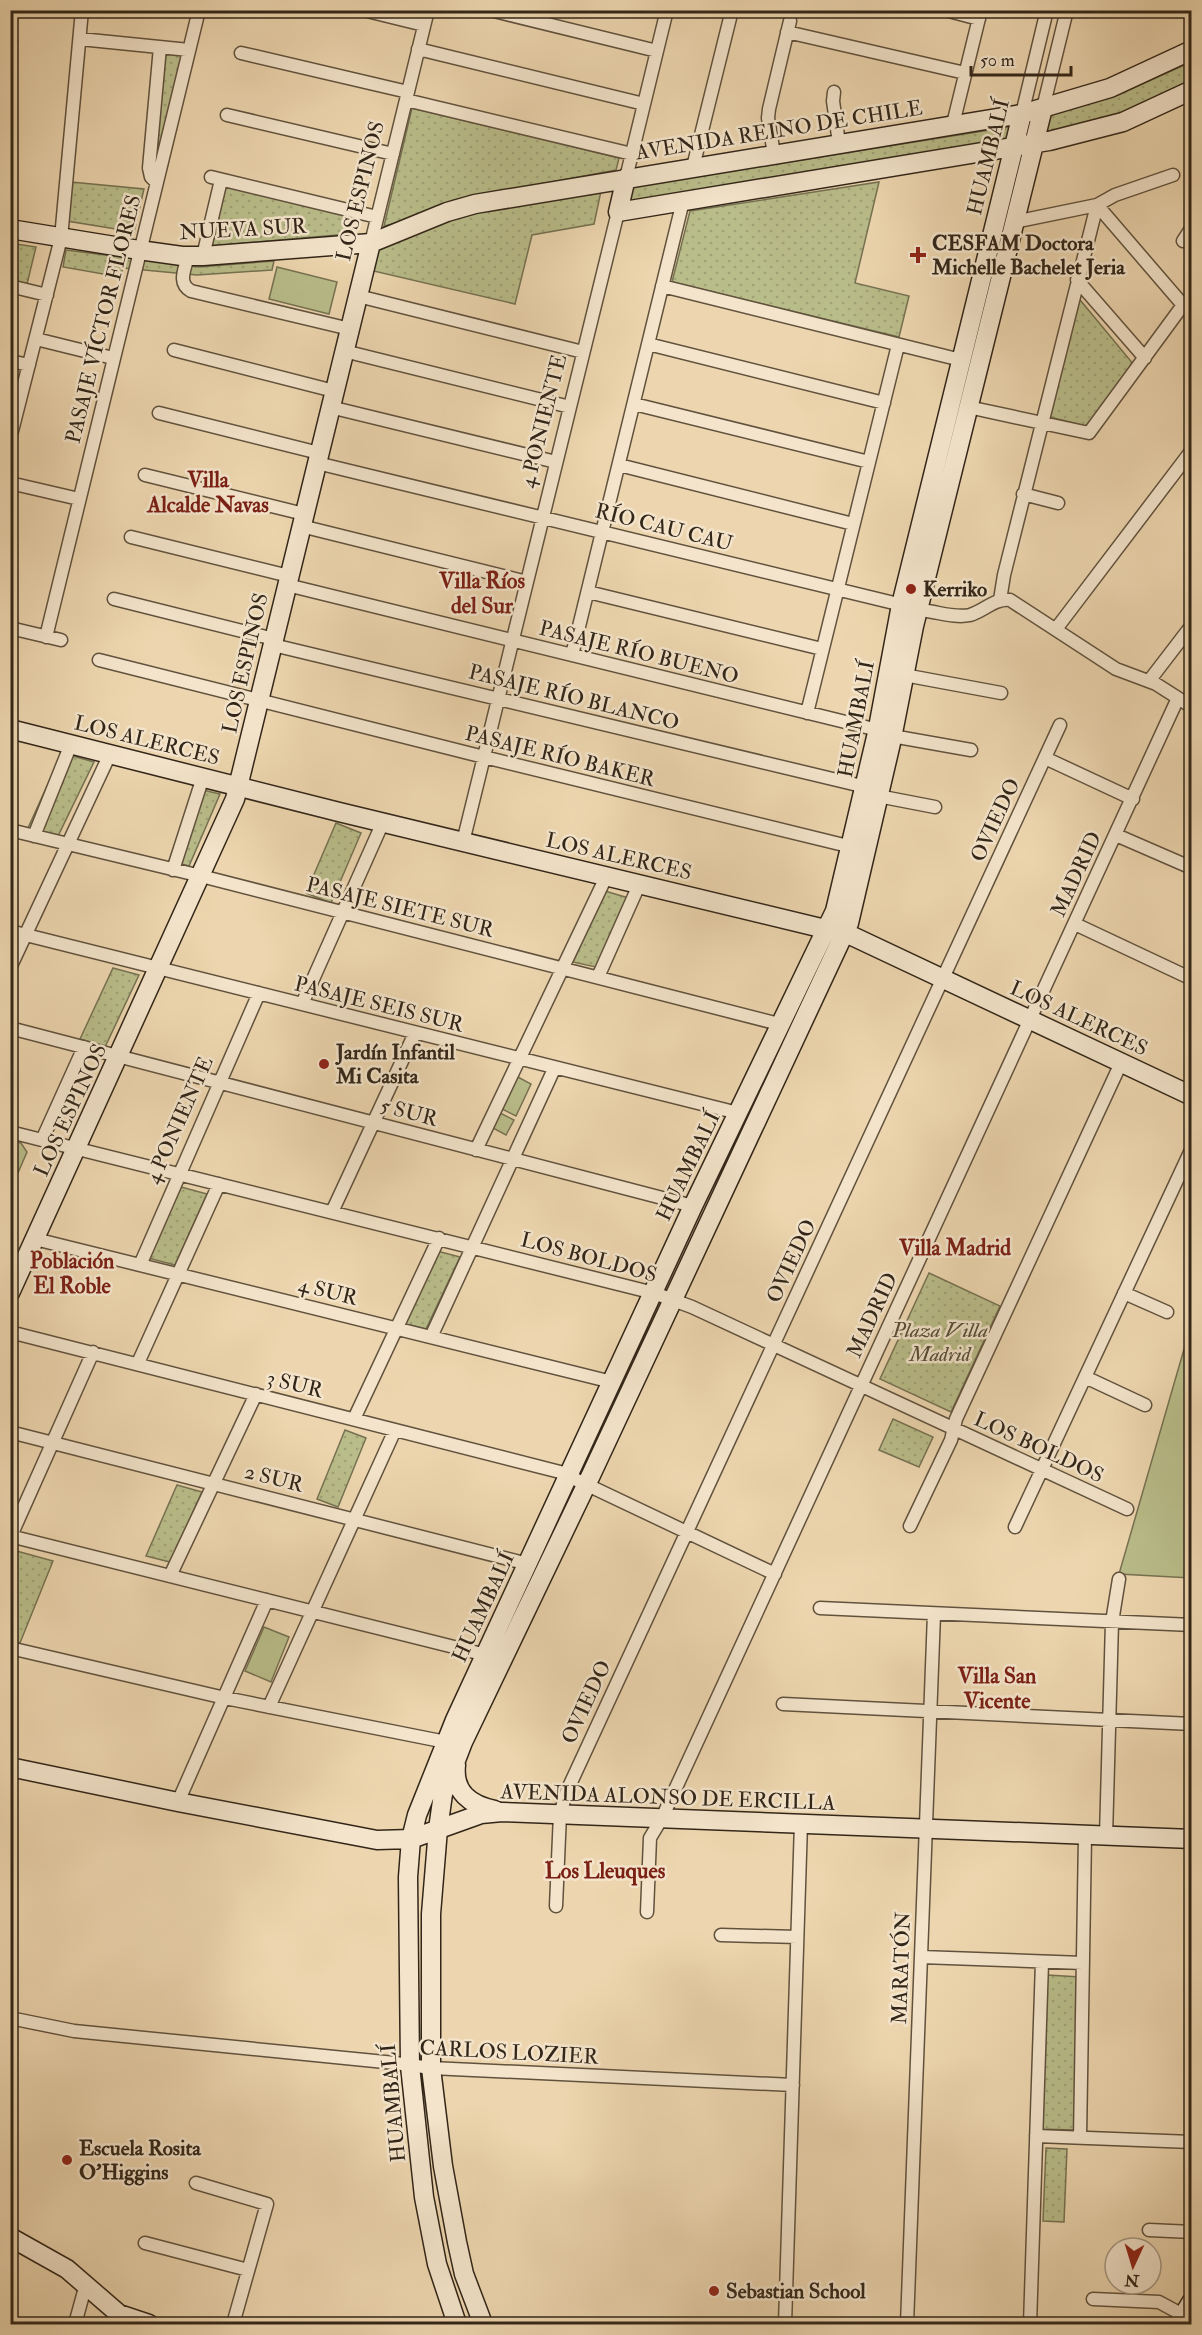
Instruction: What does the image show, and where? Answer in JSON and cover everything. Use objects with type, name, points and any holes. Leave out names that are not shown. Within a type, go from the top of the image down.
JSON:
[{"type":"street","points":[[10,439],[61,238],[82,10]]},
{"type":"street","name":"PASAJE VÍCTOR FLORES","points":[[46,637],[139,250],[200,10]]},
{"type":"street","points":[[363,10],[424,25]]},
{"type":"street","name":"LOS ESPINOS","points":[[10,1293],[230,812],[239,787],[428,10]]},
{"type":"street","points":[[490,10],[657,51]]},
{"type":"street","name":"4 PONIENTE","points":[[463,842],[667,10]]},
{"type":"street","points":[[693,167],[732,10]]},
{"type":"street","points":[[945,10],[980,15],[952,124]]},
{"type":"street","name":"HUAMBALÍ","points":[[483,2325],[464,2274],[456,2242],[443,2166],[431,2068],[431,1914],[438,1829],[452,1749],[486,1655],[779,1024],[836,931],[854,907],[872,791],[962,360],[1047,10]]},
{"type":"street","points":[[1043,108],[1067,10]]},
{"type":"street","points":[[774,154],[768,118],[788,27],[965,73]]},
{"type":"street","points":[[80,39],[189,50]]},
{"type":"street","points":[[156,182],[151,177],[149,168],[160,47]]},
{"type":"street","points":[[418,48],[644,104]]},
{"type":"street","name":"AVENIDA REINO DE CHILE","points":[[371,243],[462,207],[1022,114],[1110,88],[1191,50]]},
{"type":"street","points":[[241,52],[632,154]]},
{"type":"street","points":[[618,212],[1034,144],[1117,124],[1191,90]]},
{"type":"street","points":[[834,92],[833,101],[839,143]]},
{"type":"street","name":"HUAMBALÍ","points":[[885,733],[903,675],[910,607],[968,407],[1043,108]]},
{"type":"street","points":[[227,115],[393,154]]},
{"type":"street","points":[[1014,222],[1097,205],[1115,195],[1173,175]]},
{"type":"street","points":[[350,329],[191,291],[184,286],[183,280],[195,256],[216,178],[377,217]]},
{"type":"street","points":[[572,655],[683,201]]},
{"type":"street","points":[[1097,205],[1040,424],[1000,600],[1013,601],[1116,669],[1149,681],[1191,707]]},
{"type":"street","points":[[968,407],[1089,433],[1183,305],[1097,205]]},
{"type":"street","points":[[1183,241],[1191,227]]},
{"type":"street","name":"NUEVA SUR","points":[[10,229],[139,250],[195,256],[371,243]]},
{"type":"street","points":[[1077,280],[1145,358]]},
{"type":"street","points":[[10,286],[47,296]]},
{"type":"street","points":[[662,286],[962,360]]},
{"type":"street","points":[[358,296],[583,352]]},
{"type":"street","points":[[36,339],[113,358]]},
{"type":"street","points":[[648,344],[884,403]]},
{"type":"street","points":[[807,713],[898,345]]},
{"type":"street","points":[[174,350],[332,399],[556,462]]},
{"type":"street","points":[[344,351],[570,407]]},
{"type":"street","points":[[10,361],[29,366]]},
{"type":"street","points":[[634,404],[869,462]]},
{"type":"street","name":"RÍO CAU CAU","points":[[159,413],[543,518],[910,607],[966,616],[1000,600]]},
{"type":"street","points":[[1056,629],[1191,450]]},
{"type":"street","points":[[619,465],[853,524]]},
{"type":"street","points":[[145,475],[527,582]]},
{"type":"street","points":[[10,483],[79,499]]},
{"type":"street","points":[[1023,494],[1058,502]]},
{"type":"street","name":"PASAJE RÍO BUENO","points":[[132,537],[512,641],[885,733],[971,750]]},
{"type":"street","points":[[588,592],[822,650]]},
{"type":"street","name":"PASAJE RÍO BLANCO","points":[[114,599],[273,642],[935,807]]},
{"type":"street","points":[[1149,681],[1191,625]]},
{"type":"street","points":[[10,628],[61,640]]},
{"type":"street","name":"PASAJE RÍO BAKER","points":[[99,660],[484,758],[852,847]]},
{"type":"street","points":[[903,675],[1001,693]]},
{"type":"street","name":"MADRID","points":[[647,1912],[650,1838],[662,1818],[1178,698]]},
{"type":"street","name":"OVIEDO","points":[[556,1906],[560,1814],[567,1791],[1060,725]]},
{"type":"street","name":"LOS ALERCES","points":[[10,729],[606,877],[836,931],[864,940],[1191,1096]]},
{"type":"street","points":[[34,836],[71,744]]},
{"type":"street","points":[[10,968],[110,754]]},
{"type":"street","points":[[1045,758],[1133,799]]},
{"type":"street","points":[[173,870],[203,777]]},
{"type":"street","name":"HUAMBALÍ","points":[[457,2325],[437,2264],[424,2197],[410,2066],[408,1877],[411,1839],[423,1796],[452,1749],[587,1484],[673,1300],[836,931],[836,911],[852,847],[872,791]]},
{"type":"street","points":[[302,1004],[383,822]]},
{"type":"street","name":"PASAJE SIETE SUR","points":[[10,830],[201,876],[779,1024]]},
{"type":"street","points":[[1116,835],[1191,868]]},
{"type":"street","points":[[476,1150],[606,877]]},
{"type":"street","points":[[598,977],[639,885]]},
{"type":"street","points":[[1075,924],[1191,979]]},
{"type":"street","name":"PASAJE SEIS SUR","points":[[10,931],[554,1069],[738,1113]]},
{"type":"street","name":"4 PONIENTE","points":[[140,1265],[259,993]]},
{"type":"street","name":"5 SUR","points":[[10,1028],[693,1206]]},
{"type":"street","points":[[332,1212],[415,1033]]},
{"type":"street","points":[[42,1140],[84,1047]]},
{"type":"street","points":[[910,1526],[951,1440],[956,1419],[1121,1062]]},
{"type":"street","points":[[431,1337],[554,1069]]},
{"type":"street","name":"LOS BOLDOS","points":[[10,1132],[654,1293],[862,1385],[1127,1509]]},
{"type":"street","points":[[1015,1527],[1191,1148]]},
{"type":"street","points":[[138,1363],[219,1184]]},
{"type":"street","points":[[354,1419],[439,1238]]},
{"type":"street","name":"4 SUR","points":[[35,1239],[612,1382]]},
{"type":"street","points":[[1124,1293],[1167,1312]]},
{"type":"street","name":"3 SUR","points":[[10,1332],[570,1475],[775,1574]]},
{"type":"street","points":[[93,1352],[11,1537],[486,1655]]},
{"type":"street","points":[[1085,1377],[1145,1405]]},
{"type":"street","points":[[171,1576],[256,1394]]},
{"type":"street","points":[[269,1707],[395,1430]]},
{"type":"street","name":"2 SUR","points":[[10,1432],[528,1564]]},
{"type":"street","points":[[1106,1836],[1112,1622],[1119,1579]]},
{"type":"street","points":[[178,1802],[267,1600]]},
{"type":"street","points":[[820,1608],[1191,1625]]},
{"type":"street","name":"MARATÓN","points":[[907,2325],[934,1614]]},
{"type":"street","points":[[10,1648],[452,1749],[457,1784],[465,1797],[478,1807],[502,1812]]},
{"type":"street","points":[[783,1704],[1191,1724]]},
{"type":"street","name":"AVENIDA ALONSO DE ERCILLA","points":[[10,1767],[377,1840],[411,1839],[481,1814],[502,1812],[1191,1839]]},
{"type":"street","points":[[785,2325],[801,1823]]},
{"type":"street","points":[[1080,2138],[1085,1836]]},
{"type":"street","points":[[721,1935],[797,1937]]},
{"type":"street","points":[[921,1957],[1083,1963]]},
{"type":"street","points":[[1030,2325],[1042,1962]]},
{"type":"street","name":"CARLOS LOZIER","points":[[10,2018],[65,2030],[431,2068],[793,2085]]},
{"type":"street","points":[[1036,2136],[1191,2142]]},
{"type":"street","points":[[196,2183],[267,2204],[233,2325]]},
{"type":"street","points":[[1149,2230],[1191,2232]]},
{"type":"street","points":[[10,2237],[67,2269],[119,2314],[149,2325]]},
{"type":"street","points":[[145,2242],[248,2270]]},
{"type":"street","points":[[75,2325],[86,2284]]},
{"type":"street","points":[[1093,2299],[1159,2302],[1184,2314]]},
{"type":"green space","points":[[170,53],[180,54],[184,58],[155,168],[165,56]]},
{"type":"green space","points":[[1191,62],[1191,83],[1131,112],[1044,135],[1049,114],[1118,95]]},
{"type":"green space","points":[[412,108],[619,158],[616,170],[454,200],[384,226]]},
{"type":"green space","points":[[1015,126],[1012,139],[629,202],[632,187]]},
{"type":"green space","points":[[71,182],[144,189],[134,232],[67,221]]},
{"type":"green space","points":[[879,182],[855,283],[909,296],[899,337],[672,282],[690,211]]},
{"type":"green space","points":[[226,186],[354,216],[349,234],[212,246]]},
{"type":"green space","points":[[601,191],[594,224],[532,235],[515,304],[365,269],[372,250],[465,213]]},
{"type":"green space","points":[[10,243],[36,247],[27,284],[11,280]]},
{"type":"green space","points":[[66,250],[199,267],[274,261],[272,270],[197,275],[123,268],[120,277],[63,267]]},
{"type":"green space","points":[[277,267],[337,282],[329,314],[269,299]]},
{"type":"green space","points":[[1076,295],[1134,365],[1089,427],[1046,416]]},
{"type":"green space","points":[[62,753],[94,762],[58,836],[28,828]]},
{"type":"green space","points":[[194,788],[220,794],[189,866],[169,861]]},
{"type":"green space","points":[[336,823],[361,833],[331,903],[306,893]]},
{"type":"green space","points":[[605,891],[632,899],[600,968],[573,962]]},
{"type":"green space","points":[[113,968],[139,975],[105,1047],[80,1039]]},
{"type":"green space","points":[[516,1076],[531,1084],[516,1116],[500,1108]]},
{"type":"green space","points":[[498,1112],[514,1120],[506,1135],[491,1127]]},
{"type":"green space","points":[[11,1141],[21,1143],[27,1152],[11,1189]]},
{"type":"green space","points":[[181,1187],[207,1194],[175,1265],[148,1258]]},
{"type":"green space","points":[[437,1251],[460,1257],[426,1329],[402,1323]]},
{"type":"green space","name":"Plaza Villa Madrid","points":[[929,1273],[1000,1306],[951,1412],[880,1379]]},
{"type":"green space","points":[[1191,1325],[1191,1578],[1119,1574]]},
{"type":"green space","points":[[893,1419],[933,1437],[919,1467],[879,1450]]},
{"type":"green space","points":[[345,1430],[366,1438],[338,1507],[317,1499]]},
{"type":"green space","points":[[177,1485],[202,1492],[170,1562],[146,1556]]},
{"type":"green space","points":[[13,1550],[53,1561],[20,1643],[11,1641],[10,1555]]},
{"type":"green space","points":[[264,1627],[289,1637],[271,1682],[245,1671]]},
{"type":"green space","points":[[1047,1975],[1080,1977],[1074,2130],[1041,2129]]},
{"type":"green space","points":[[1046,2148],[1067,2149],[1064,2222],[1043,2221]]},
{"type":"place","name":"CESFAM Doctora Michelle Bachelet Jeria","points":[[918,255]]},
{"type":"place","name":"Kerriko","points":[[911,589]]},
{"type":"place","name":"Jardín Infantil Mi Casita","points":[[324,1064]]},
{"type":"place","name":"Escuela Rosita O'Higgins","points":[[67,2160]]},
{"type":"place","name":"Sebastian School","points":[[714,2291]]},
{"type":"district","name":"Villa Alcalde Navas","points":[[208,492]]},
{"type":"district","name":"Villa Ríos del Sur","points":[[482,592]]},
{"type":"district","name":"Villa Madrid","points":[[955,1247]]},
{"type":"district","name":"Población El Roble","points":[[72,1272]]},
{"type":"district","name":"Villa San Vicente","points":[[997,1688]]},
{"type":"district","name":"Los Lleuques","points":[[605,1870]]}]
